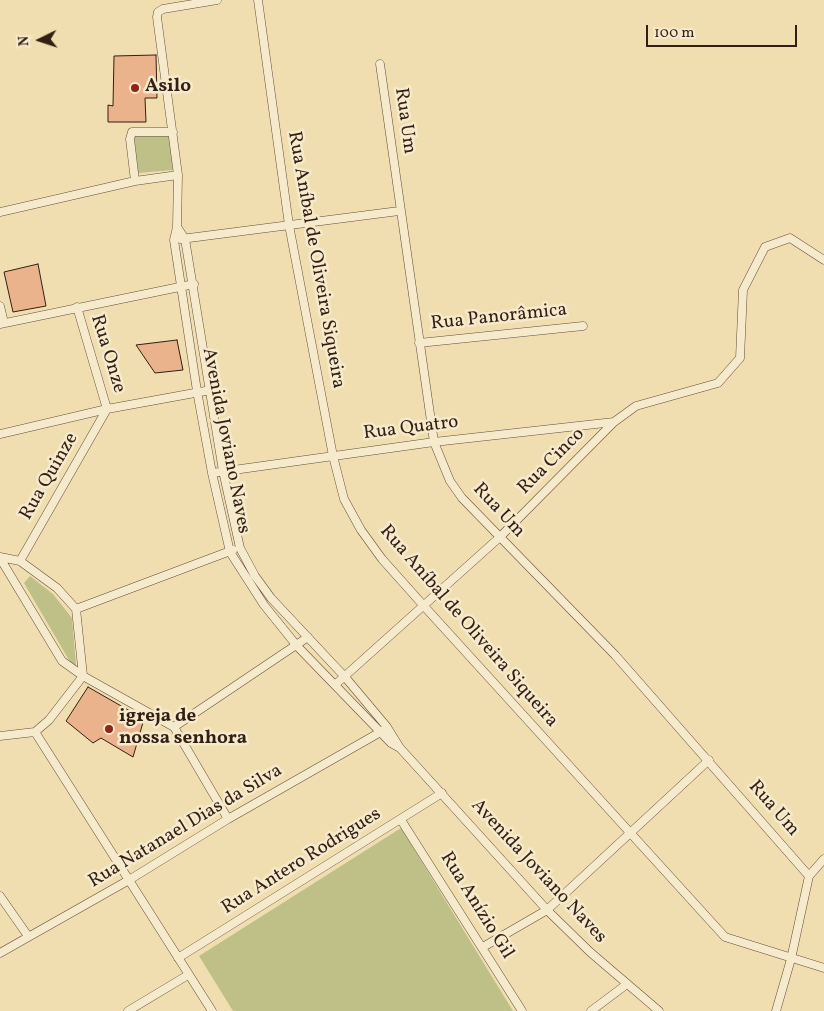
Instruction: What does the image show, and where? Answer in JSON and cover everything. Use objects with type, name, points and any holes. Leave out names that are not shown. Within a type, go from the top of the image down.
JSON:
[{"type":"street","name":"Avenida Joviano Naves","points":[[217,0],[171,7],[158,12],[178,175],[177,228],[174,240],[197,391],[212,472],[230,552],[264,605],[297,646],[336,684],[391,744],[400,748]]},
{"type":"street","name":"Rua Aníbal de Oliveira Siqueira","points":[[258,0],[289,225],[332,456],[344,499],[361,530],[382,559],[423,605],[725,937],[824,968]]},
{"type":"street","name":"Rua Um","points":[[380,64],[399,211],[434,442],[442,464],[462,498],[615,655],[810,876]]},
{"type":"street","points":[[135,181],[130,139],[132,132],[173,132]]},
{"type":"street","points":[[0,212],[135,181],[178,175]]},
{"type":"street","points":[[174,240],[399,211]]},
{"type":"street","name":"Avenida Joviano Naves","points":[[177,228],[186,239],[223,471],[240,548],[271,598],[345,677],[387,727],[400,748],[547,910],[590,952],[659,1011]]},
{"type":"street","name":"Rua Cinco","points":[[336,684],[500,537],[614,422],[636,406],[718,383],[740,358],[743,290],[765,247],[790,238],[824,260]]},
{"type":"street","points":[[0,306],[2,324],[194,284]]},
{"type":"street","name":"Rua Onze","points":[[77,307],[107,409]]},
{"type":"street","name":"Rua Panorâmica","points":[[419,343],[583,326]]},
{"type":"street","points":[[0,434],[107,409],[197,391],[211,390]]},
{"type":"street","name":"Rua Quinze","points":[[20,561],[107,409]]},
{"type":"street","name":"Rua Quatro","points":[[212,472],[434,442],[614,422]]},
{"type":"street","points":[[76,608],[240,548]]},
{"type":"street","points":[[0,557],[20,561],[58,588],[76,608],[83,676],[49,720],[35,732],[0,736]]},
{"type":"street","points":[[0,557],[50,644],[66,665],[174,727],[228,819]]},
{"type":"street","points":[[174,727],[308,637]]},
{"type":"street","name":"Rua Natanael Dias da Silva","points":[[0,953],[129,880],[228,819],[380,733],[387,727]]},
{"type":"street","points":[[35,732],[212,1011]]},
{"type":"street","points":[[483,947],[547,910],[709,760]]},
{"type":"street","name":"Rua Antero Rodrigues","points":[[178,958],[442,793]]},
{"type":"street","name":"Rua Anízio Gil","points":[[401,820],[522,1011]]},
{"type":"street","points":[[776,1011],[791,959],[810,876],[823,860]]},
{"type":"street","points":[[0,896],[28,936]]},
{"type":"street","points":[[128,1011],[188,974]]},
{"type":"street","points":[[591,1011],[628,984]]},
{"type":"green space","points":[[171,135],[173,170],[138,173],[134,136]]},
{"type":"green space","points":[[30,576],[53,594],[72,618],[76,665],[73,667],[24,583]]},
{"type":"green space","points":[[401,828],[513,1011],[233,1011],[199,956]]},
{"type":"building","name":"Asilo","points":[[156,55],[157,98],[145,98],[146,122],[108,122],[108,105],[113,106],[114,56]]},
{"type":"building","points":[[38,264],[46,306],[13,312],[4,272]]},
{"type":"building","points":[[177,340],[183,370],[155,373],[136,345]]},
{"type":"building","name":"igreja de nossa senhora","points":[[88,687],[144,719],[133,757],[101,738],[93,743],[66,721]]},
{"type":"place","name":"Asilo","points":[[135,88]]},
{"type":"place","name":"igreja de nossa senhora","points":[[109,729]]}]
